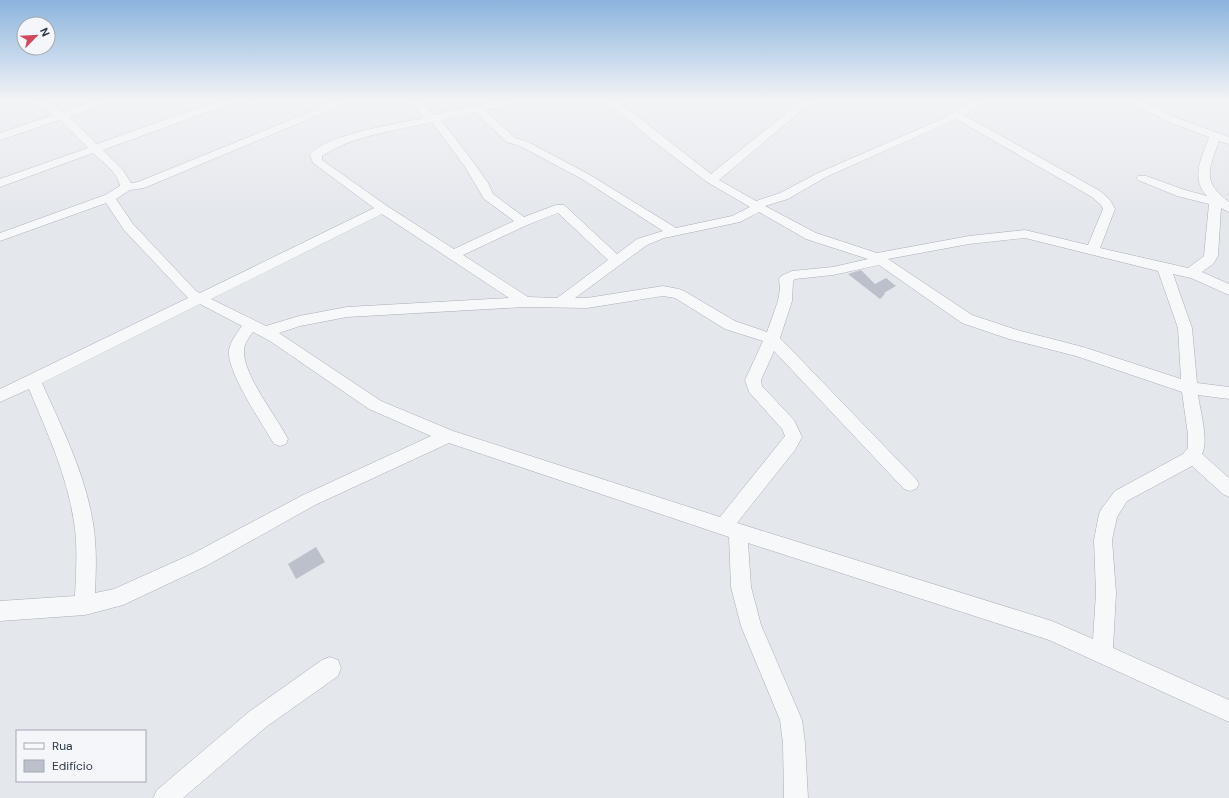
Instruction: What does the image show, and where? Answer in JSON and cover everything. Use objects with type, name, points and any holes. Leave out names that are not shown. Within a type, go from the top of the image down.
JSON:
[{"type":"street","points":[[85,138],[119,172],[126,184],[126,187]]},
{"type":"street","points":[[0,183],[126,138]]},
{"type":"street","points":[[0,237],[109,198],[126,187],[140,185],[256,138]]},
{"type":"street","points":[[353,138],[331,146],[316,155],[317,161],[452,255],[525,302]]},
{"type":"street","points":[[448,138],[470,165],[482,183],[488,196],[523,222]]},
{"type":"street","points":[[509,138],[524,144],[586,178],[674,232]]},
{"type":"street","points":[[656,138],[711,180],[811,236],[879,259],[967,319],[1014,335],[1078,352],[1189,388],[1229,394]]},
{"type":"street","points":[[711,180],[760,138]]},
{"type":"street","points":[[559,303],[642,242],[661,235],[736,219],[758,206],[784,196],[822,175],[906,138]]},
{"type":"street","points":[[996,138],[1108,204],[1109,209],[1092,251]]},
{"type":"street","points":[[1191,273],[1208,261],[1211,256],[1216,201],[1204,184],[1203,173],[1215,138]]},
{"type":"street","points":[[1219,138],[1229,141]]},
{"type":"street","points":[[1142,178],[1181,193],[1216,201],[1229,208]]},
{"type":"street","points":[[109,198],[128,227],[191,294],[275,337],[375,405],[448,436],[757,538],[1052,631],[1229,711]]},
{"type":"street","points":[[0,396],[383,208]]},
{"type":"street","points":[[452,255],[523,222],[560,208],[617,261]]},
{"type":"street","points":[[730,529],[794,437],[788,425],[755,388],[753,380],[777,328],[788,286],[786,279],[788,277],[807,273],[839,270],[879,259],[969,240],[1016,234],[1031,235],[1092,251],[1191,273],[1229,290]]},
{"type":"street","points":[[1102,653],[1106,593],[1103,540],[1108,514],[1120,496],[1193,456],[1196,450],[1196,435],[1189,388],[1185,328],[1164,268]]},
{"type":"street","points":[[280,439],[248,384],[236,352],[241,339],[257,328],[347,312],[525,302],[587,303],[670,291],[678,294],[713,316],[741,329],[772,339],[891,466],[910,484]]},
{"type":"street","points":[[32,381],[67,458],[80,500],[86,544],[85,605]]},
{"type":"street","points":[[0,611],[85,605],[116,598],[199,560],[308,500],[448,436]]},
{"type":"street","points":[[1193,456],[1229,489]]},
{"type":"street","points":[[730,529],[739,554],[742,587],[751,626],[791,720],[794,743],[796,798]]},
{"type":"street","points":[[739,554],[757,538]]},
{"type":"street","points":[[165,798],[258,719],[330,668]]},
{"type":"building","points":[[861,270],[875,284],[886,278],[896,286],[884,293],[885,294],[880,299],[848,274]]},
{"type":"building","points":[[316,547],[325,562],[296,579],[288,564]]}]
